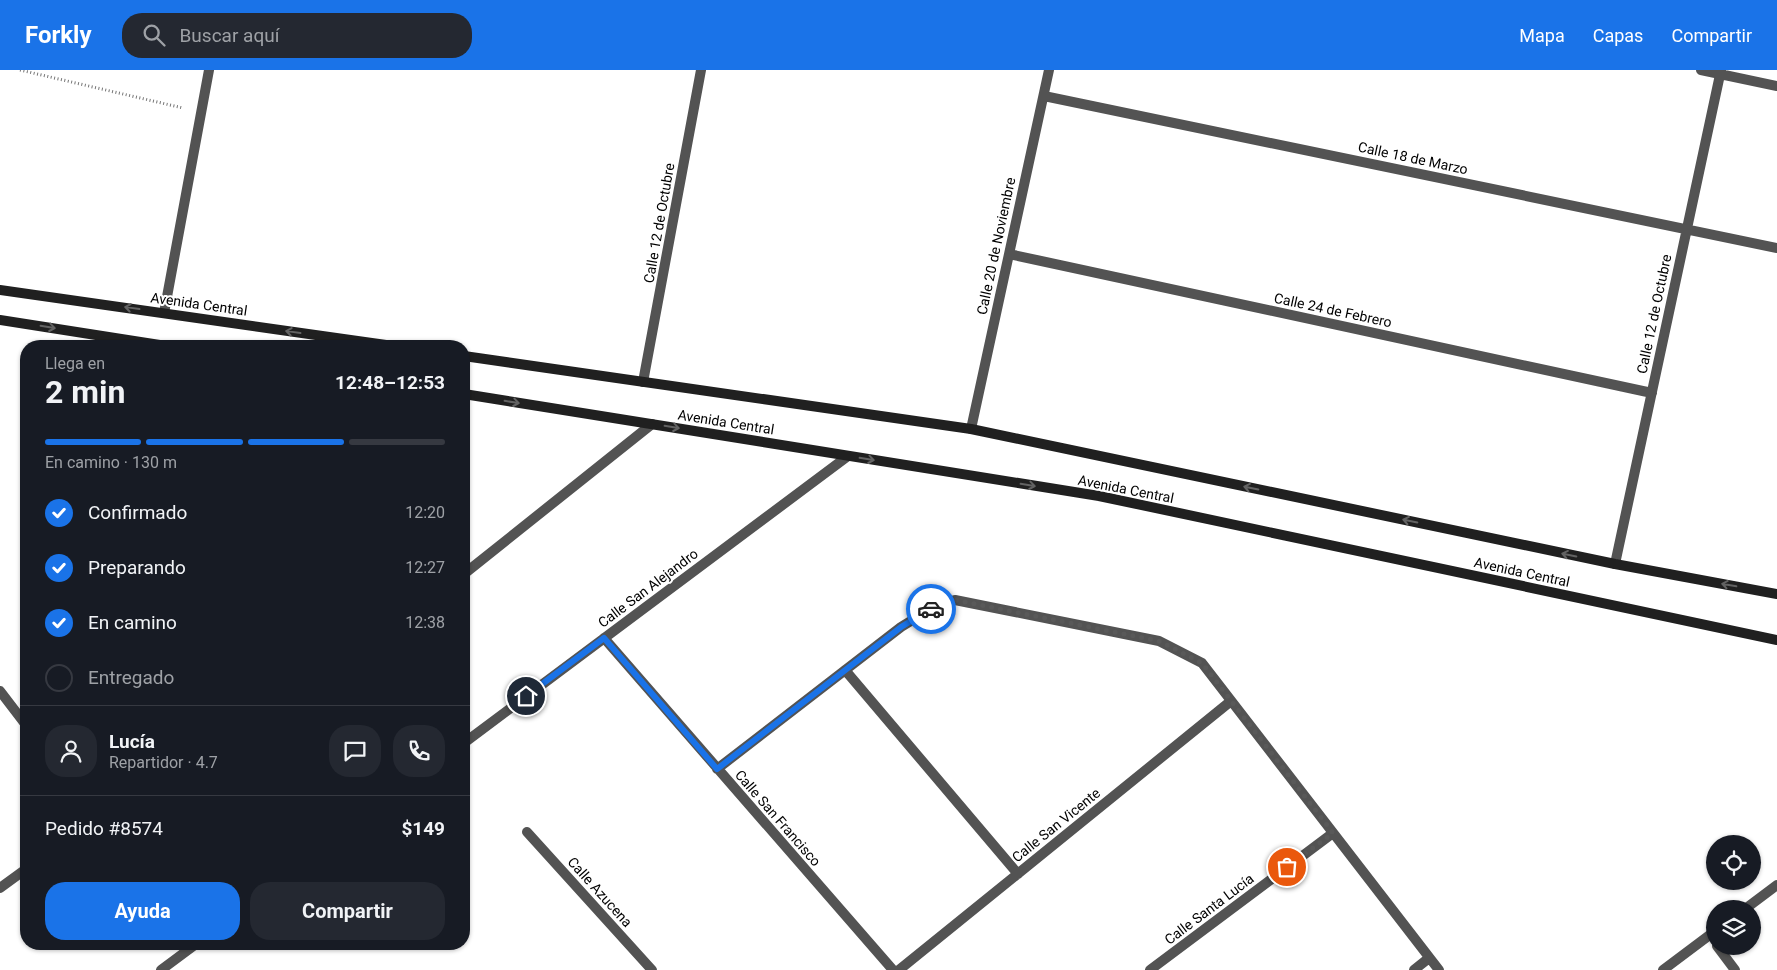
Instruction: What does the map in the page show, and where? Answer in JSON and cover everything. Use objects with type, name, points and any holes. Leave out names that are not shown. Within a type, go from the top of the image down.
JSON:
[{"type":"main road","name":"Avenida Central","points":[[0,290],[342,340]]},
{"type":"main road","points":[[0,320],[128,340]]},
{"type":"main road","name":"Avenida Central","points":[[470,357],[971,429],[1615,564],[1777,594]]},
{"type":"main road","name":"Avenida Central","points":[[470,395],[1099,496],[1777,640]]},
{"type":"street","points":[[164,313],[210,70]]},
{"type":"street","name":"Calle 12 de Octubre","points":[[643,382],[701,70]]},
{"type":"street","name":"Calle 20 de Noviembre","points":[[971,429],[1049,70]]},
{"type":"street","points":[[1702,70],[1720,72],[1777,86]]},
{"type":"street","name":"Calle 12 de Octubre","points":[[1615,564],[1720,72]]},
{"type":"street","name":"Calle 18 de Marzo","points":[[1044,96],[1777,248]]},
{"type":"street","name":"Calle 24 de Febrero","points":[[1009,254],[1652,393]]},
{"type":"street","points":[[470,569],[652,424]]},
{"type":"street","name":"Calle San Alejandro","points":[[470,738],[848,456]]},
{"type":"street","points":[[717,769],[901,627],[932,608],[955,600],[1159,641],[1202,663],[1439,970]]},
{"type":"street","name":"Calle San Francisco","points":[[604,638],[893,970]]},
{"type":"street","points":[[845,670],[1018,874]]},
{"type":"street","points":[[0,691],[20,717]]},
{"type":"street","name":"Calle San Vicente","points":[[899,970],[1231,701]]},
{"type":"street","name":"Calle Azucena","points":[[527,832],[652,970]]},
{"type":"street","name":"Calle Santa Lucía","points":[[1150,970],[1333,833]]},
{"type":"street","points":[[0,888],[20,873]]},
{"type":"street","points":[[1757,900],[1777,885]]},
{"type":"street","points":[[1671,968],[1706,944]]},
{"type":"street","points":[[161,970],[188,950]]},
{"type":"street","points":[[1725,955],[1735,970]]},
{"type":"street","points":[[1414,970],[1429,958]]},
{"type":"path","points":[[20,70],[202,112]]},
{"type":"way so far","points":[[931,609],[955,600],[1159,641],[1202,663],[1333,833],[1287,867]]},
{"type":"route","points":[[526,696],[604,638],[717,769],[901,627],[931,609]]}]
